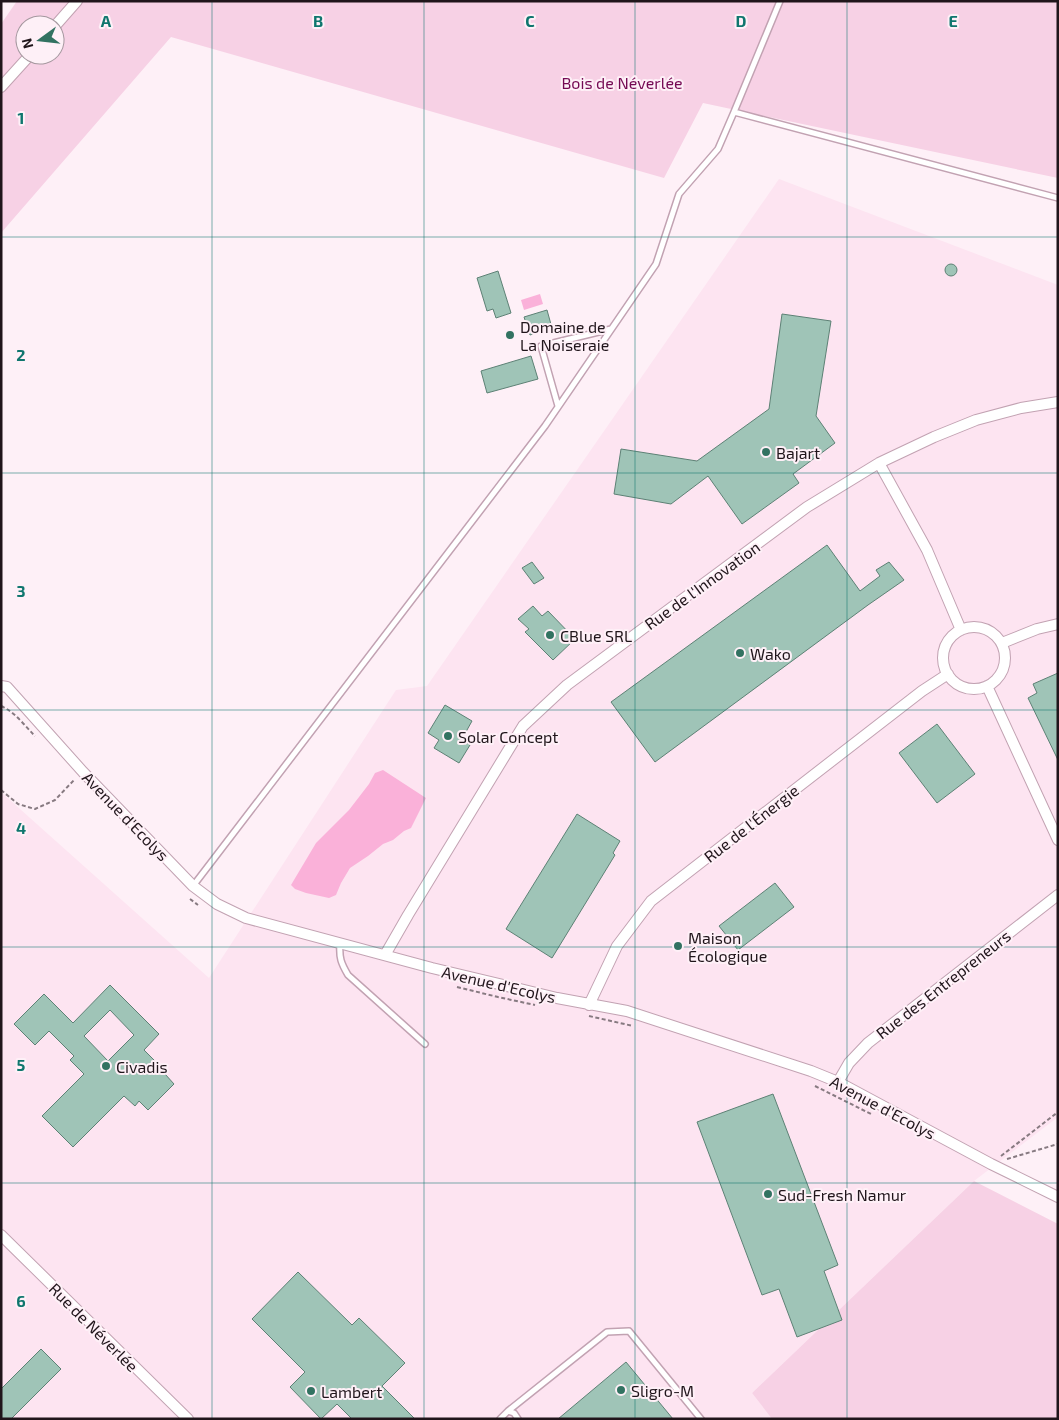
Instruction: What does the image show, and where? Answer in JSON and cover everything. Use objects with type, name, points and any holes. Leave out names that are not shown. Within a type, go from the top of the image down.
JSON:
[{"type":"street","points":[[65,15],[77,1]]},
{"type":"street","points":[[1,87],[21,65]]},
{"type":"street","name":"Rue de l'Innovation","points":[[385,955],[523,726],[567,684],[807,508],[879,464],[934,437],[976,420],[1021,408],[1058,402]]},
{"type":"street","points":[[879,464],[927,550],[960,630]]},
{"type":"street","points":[[1002,644],[1037,629],[1058,624]]},
{"type":"street","points":[[973,627],[987,629],[1002,644],[1005,655],[1004,666],[1000,676],[987,686],[976,689],[965,687],[954,682],[948,674],[943,660],[945,648],[951,637],[960,630],[973,627]]},
{"type":"street","name":"Rue de l'Énergie","points":[[589,1005],[617,946],[651,901],[922,690],[948,674]]},
{"type":"street","name":"Avenue d'Ecolys","points":[[1,686],[7,687],[83,772],[193,886],[217,904],[246,918],[432,968],[589,1005],[627,1011],[812,1070],[1058,1197]]},
{"type":"street","points":[[987,686],[1058,840]]},
{"type":"street","name":"Rue des Entrepreneurs","points":[[838,1082],[849,1063],[868,1043],[1058,896]]},
{"type":"street","name":"Rue de Néverlée","points":[[1,1235],[188,1419]]},
{"type":"lane","points":[[193,886],[545,426],[656,264],[679,194],[718,148],[780,1]]},
{"type":"lane","points":[[734,112],[1058,198]]},
{"type":"lane","points":[[558,406],[541,346],[611,329]]},
{"type":"lane","points":[[340,943],[339,955],[341,964],[348,975],[425,1044]]},
{"type":"lane","points":[[500,1419],[607,1332],[629,1331],[701,1419]]},
{"type":"lane","points":[[508,1411],[518,1419]]},
{"type":"path","points":[[1,790],[18,804],[35,809],[55,800],[83,772]]},
{"type":"path","points":[[991,1164],[1058,1112]]},
{"type":"path","points":[[991,1164],[1058,1144]]},
{"type":"shaded area","points":[[779,179],[1058,285],[1058,1117],[974,1181],[752,1393],[772,1419],[1,1419],[1,792],[209,978],[396,690],[427,686]]},
{"type":"shaded area","points":[[540,294],[543,304],[524,310],[521,300]]},
{"type":"shaded area","points":[[383,770],[426,798],[411,828],[383,844],[350,868],[336,895],[329,898],[295,889],[291,885],[316,843],[349,810],[375,773]]},
{"type":"green space","name":"Bois de Néverlée","points":[[17,1],[1058,1],[1058,178],[703,103],[664,178],[171,37],[1,233],[1,24]]},
{"type":"green space","points":[[974,1181],[1058,1224],[1058,1419],[772,1419],[752,1393]]},
{"type":"building","points":[[949,264],[953,264],[957,270],[953,276],[949,276],[945,272],[945,268]]},
{"type":"building","points":[[498,271],[511,313],[496,318],[493,309],[487,311],[477,278]]},
{"type":"building","points":[[547,310],[552,328],[530,335],[524,317]]},
{"type":"building","points":[[782,314],[831,321],[816,416],[835,443],[793,474],[799,483],[742,524],[708,476],[671,504],[614,494],[621,449],[697,461],[769,409]]},
{"type":"building","points":[[531,356],[538,379],[487,393],[481,371]]},
{"type":"building","name":"Wako","points":[[827,545],[860,591],[880,576],[876,570],[889,562],[904,580],[655,762],[611,702]]},
{"type":"building","points":[[532,562],[544,578],[534,584],[522,568]]},
{"type":"building","name":"CBlue SRL","points":[[533,606],[542,616],[548,611],[575,639],[553,660],[525,632],[529,629],[518,619]]},
{"type":"building","points":[[1058,673],[1058,760],[1028,698],[1037,693],[1033,684]]},
{"type":"building","name":"Solar Concept","points":[[445,705],[472,721],[462,739],[470,745],[459,763],[434,748],[439,740],[428,733]]},
{"type":"building","points":[[937,724],[975,774],[937,803],[899,753]]},
{"type":"building","points":[[577,814],[620,841],[613,853],[615,855],[552,958],[506,929]]},
{"type":"building","points":[[775,883],[794,907],[738,950],[719,926]]},
{"type":"building","name":"Civadis","points":[[110,985],[159,1034],[144,1050],[167,1073],[165,1074],[174,1084],[148,1110],[139,1101],[135,1106],[124,1096],[73,1147],[42,1116],[84,1074],[70,1060],[74,1056],[49,1031],[35,1045],[14,1024],[44,994],[73,1023]],"holes":[[[110,1010],[134,1035],[108,1061],[84,1036]]]},
{"type":"building","name":"Sud-Fresh Namur","points":[[773,1094],[838,1265],[824,1271],[842,1320],[797,1337],[779,1289],[762,1295],[697,1122]]},
{"type":"building","points":[[298,1272],[352,1325],[359,1318],[405,1363],[382,1386],[415,1419],[352,1419],[337,1404],[321,1419],[290,1387],[305,1372],[252,1319]]},
{"type":"building","points":[[41,1349],[61,1369],[11,1419],[1,1419],[1,1389]]},
{"type":"building","name":"Sligro-M","points":[[626,1362],[673,1419],[558,1419]]},
{"type":"place","name":"Domaine de La Noiseraie","points":[[510,335]]},
{"type":"place","name":"Bajart","points":[[766,452]]},
{"type":"place","name":"CBlue SRL","points":[[550,635]]},
{"type":"place","name":"Wako","points":[[740,653]]},
{"type":"place","name":"Solar Concept","points":[[448,736]]},
{"type":"place","name":"Maison Écologique","points":[[678,946]]},
{"type":"place","name":"Civadis","points":[[106,1066]]},
{"type":"place","name":"Sud-Fresh Namur","points":[[768,1194]]},
{"type":"place","name":"Sligro-M","points":[[621,1390]]},
{"type":"place","name":"Lambert","points":[[311,1391]]}]
